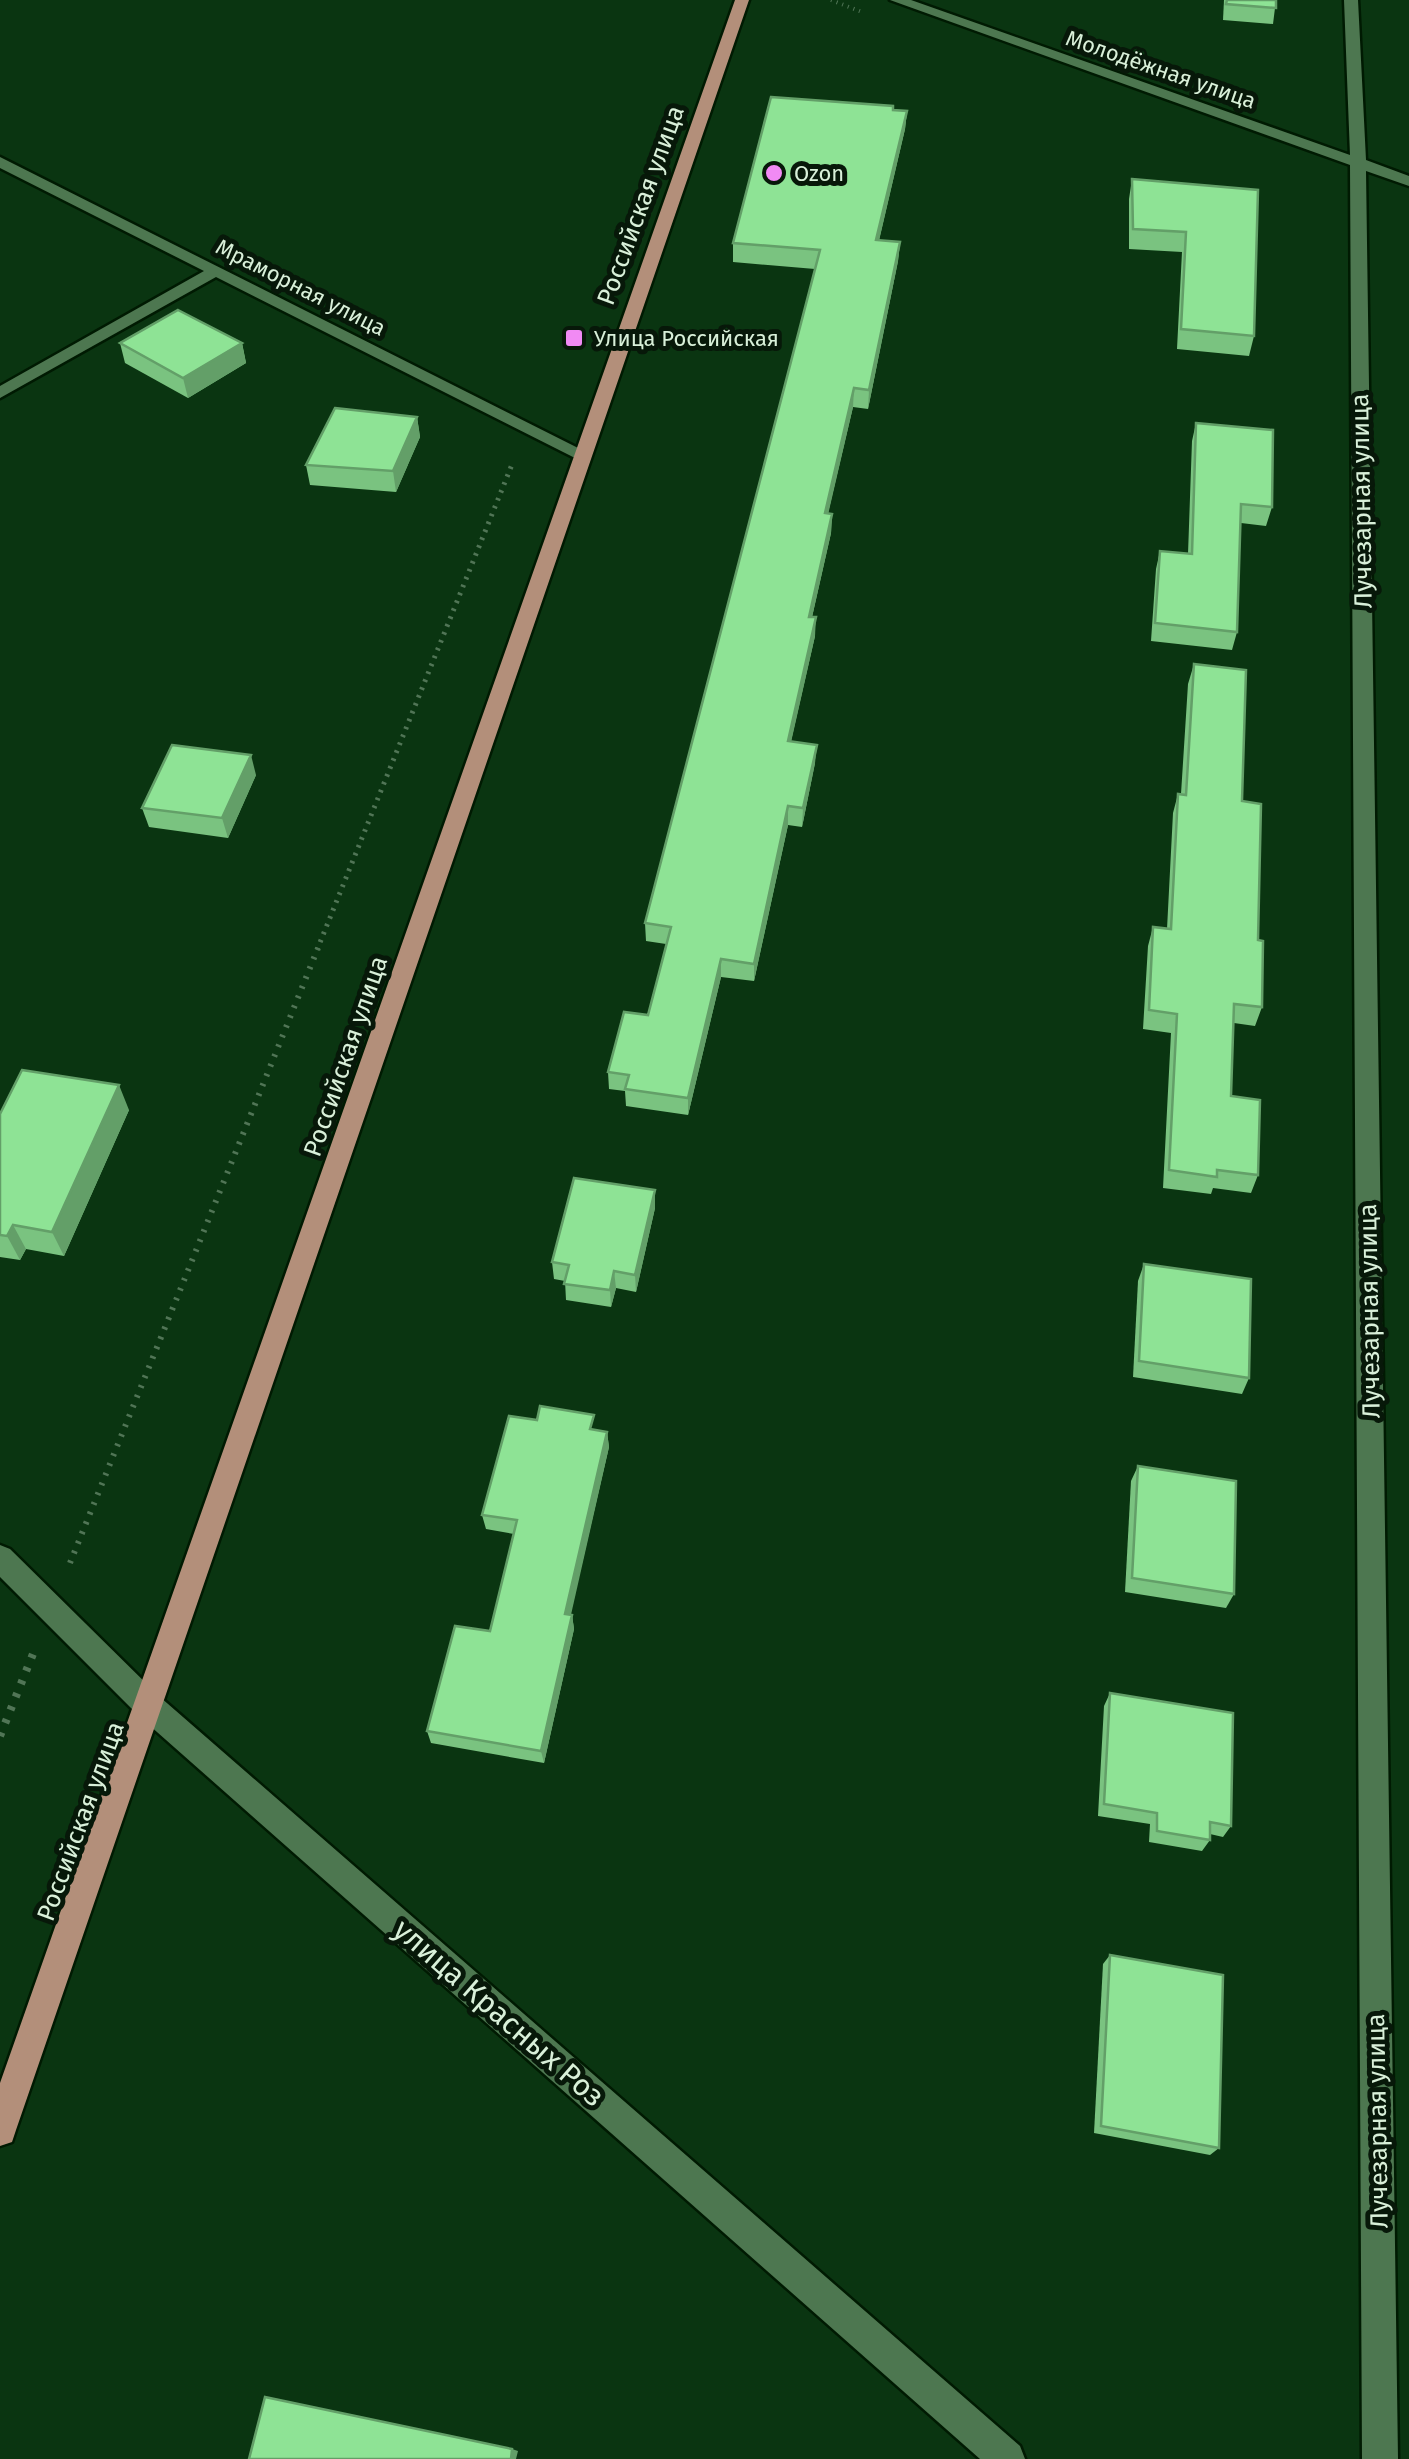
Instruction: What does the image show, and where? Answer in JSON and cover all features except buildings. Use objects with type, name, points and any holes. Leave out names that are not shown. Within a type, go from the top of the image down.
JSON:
[{"type":"main road","name":"Российская улица","points":[[0,2130],[742,0]]},
{"type":"street","name":"Молодёжная улица","points":[[897,0],[1409,181]]},
{"type":"street","name":"Лучезарная улица","points":[[1351,0],[1358,163],[1380,2459]]},
{"type":"street","name":"Мраморная улица","points":[[0,162],[581,454]]},
{"type":"street","points":[[0,393],[218,270]]},
{"type":"street","name":"улица Красных Роз","points":[[0,1558],[150,1707],[1007,2459]]},
{"type":"path","points":[[0,1736],[527,427]]},
{"type":"place","name":"Ozon","points":[[774,173]]},
{"type":"place","name":"Улица Российская","points":[[574,338]]}]
